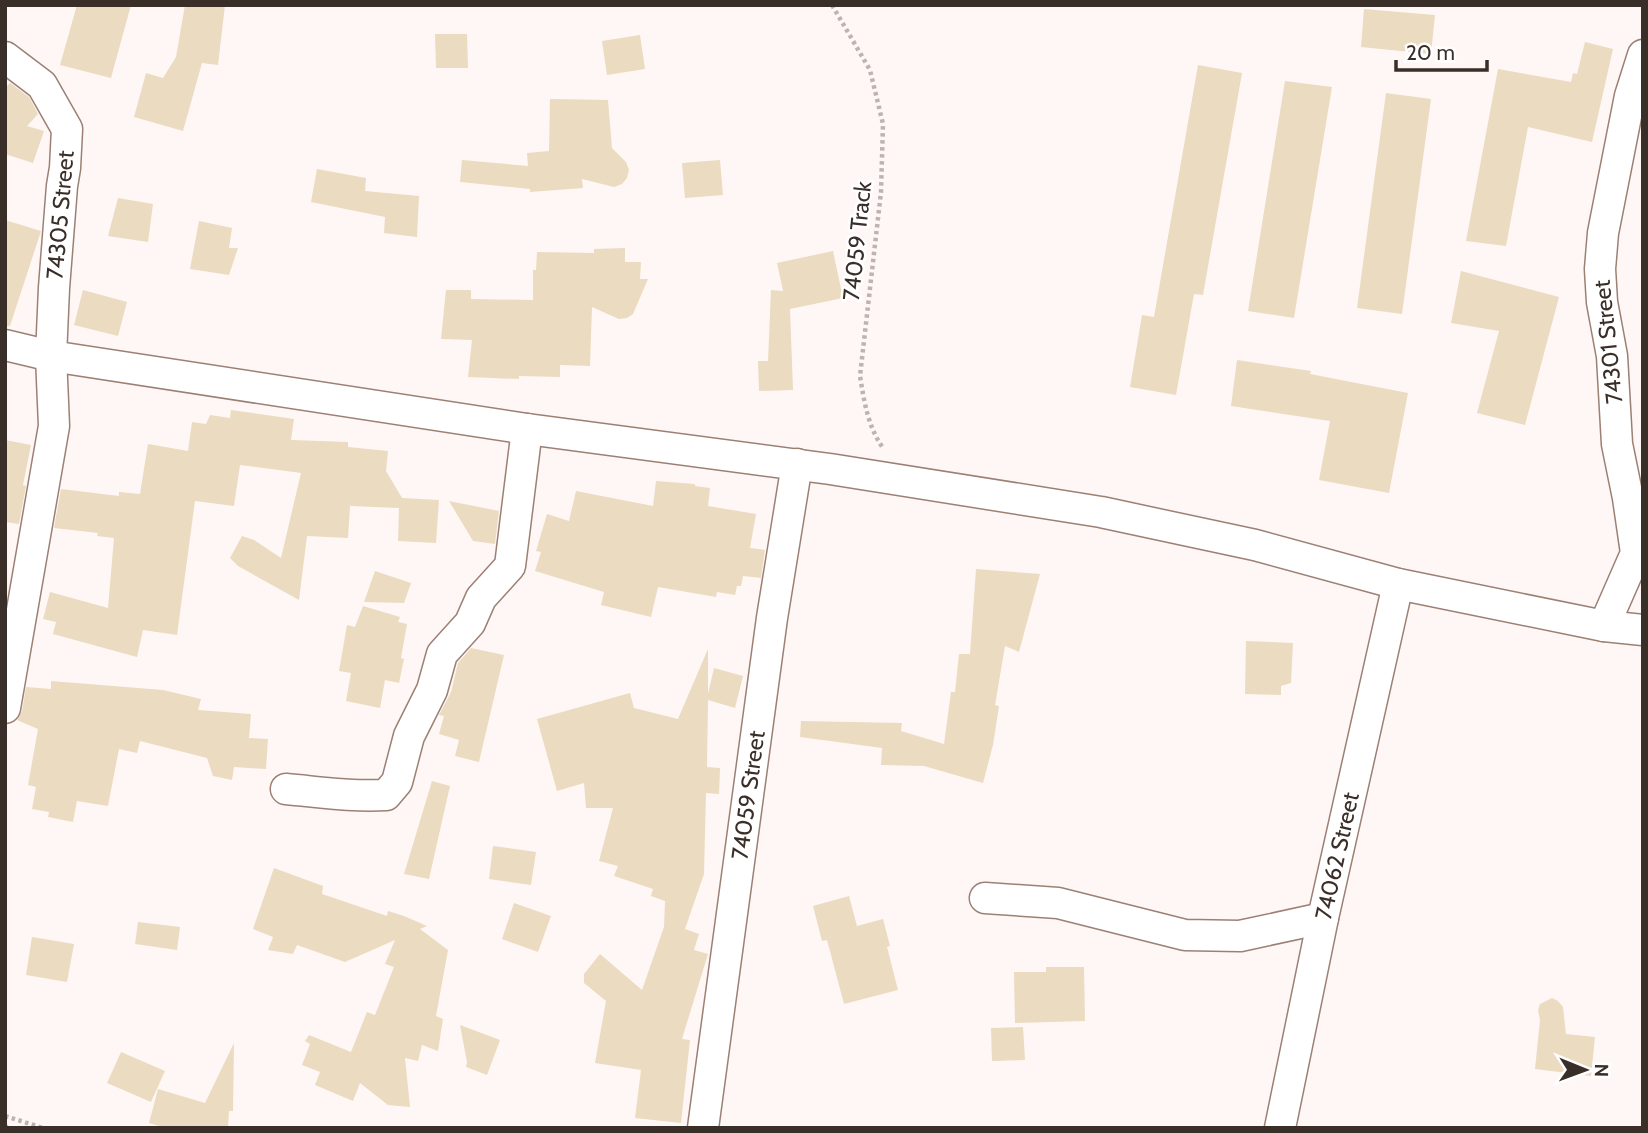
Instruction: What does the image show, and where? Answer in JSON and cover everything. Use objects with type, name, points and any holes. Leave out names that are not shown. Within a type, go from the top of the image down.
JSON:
[{"type":"street","name":"74301 Street","points":[[1604,626],[1639,555],[1617,444],[1612,356],[1602,302],[1600,269],[1603,233],[1630,96],[1643,55]]},
{"type":"street","name":"74305 Street","points":[[5,57],[42,85],[67,129],[51,356],[54,426],[5,708]]},
{"type":"street","points":[[5,345],[51,356],[527,429],[797,464],[1101,512],[1255,544],[1398,584],[1604,626],[1643,630]]},
{"type":"street","points":[[286,789],[343,796],[368,796],[386,794],[397,782],[410,736],[432,690],[442,654],[470,624],[481,598],[510,566],[527,429]]},
{"type":"street","name":"74059 Street","points":[[703,1128],[772,618],[797,464]]},
{"type":"street","name":"74062 Street","points":[[1280,1128],[1323,918],[1398,584]]},
{"type":"street","points":[[985,898],[1058,903],[1185,934],[1240,936],[1323,918]]},
{"type":"path","name":"74059 Track","points":[[832,5],[870,70],[883,124],[881,192],[860,376],[864,403],[876,438],[905,480]]},
{"type":"path","points":[[5,1116],[43,1128]]},
{"type":"building","points":[[77,5],[131,5],[111,78],[60,65]]},
{"type":"building","points":[[185,5],[225,5],[218,65],[202,63],[183,131],[134,117],[146,73],[163,78],[176,57]]},
{"type":"building","points":[[1364,9],[1435,15],[1431,54],[1361,47]]},
{"type":"building","points":[[435,34],[467,34],[468,68],[436,68]]},
{"type":"building","points":[[640,35],[645,69],[607,75],[602,41]]},
{"type":"building","points":[[1585,42],[1613,49],[1592,142],[1528,127],[1506,246],[1466,241],[1498,69],[1571,82],[1573,73],[1577,74]]},
{"type":"building","points":[[1198,65],[1242,73],[1203,295],[1194,294],[1176,395],[1130,387],[1142,315],[1154,317]]},
{"type":"building","points":[[1285,81],[1332,87],[1294,318],[1248,311]]},
{"type":"building","points":[[10,83],[29,97],[38,114],[27,126],[44,131],[33,163],[5,154],[5,88]]},
{"type":"building","points":[[1386,93],[1431,99],[1402,314],[1357,308]]},
{"type":"building","points":[[550,99],[608,100],[612,148],[626,162],[629,170],[622,184],[614,187],[582,179],[583,188],[530,192],[530,189],[460,182],[462,160],[528,166],[527,153],[549,151]]},
{"type":"building","points":[[720,160],[723,195],[685,198],[682,163]]},
{"type":"building","points":[[317,169],[366,178],[365,191],[419,196],[417,237],[384,233],[385,217],[311,202]]},
{"type":"building","points":[[118,198],[153,204],[148,242],[108,236]]},
{"type":"building","points":[[5,220],[41,231],[10,326],[5,326]]},
{"type":"building","points":[[199,221],[232,228],[229,248],[238,248],[229,275],[190,269]]},
{"type":"building","points":[[625,248],[625,262],[641,262],[640,279],[648,279],[633,314],[627,318],[619,319],[592,307],[590,366],[560,365],[560,377],[468,377],[472,340],[441,339],[446,290],[471,290],[471,299],[533,300],[533,270],[536,270],[537,252],[594,253],[594,249]]},
{"type":"building","points":[[833,251],[843,298],[790,309],[793,390],[759,391],[758,361],[768,361],[771,290],[783,291],[777,263]]},
{"type":"building","points":[[1461,271],[1559,297],[1525,425],[1477,413],[1499,331],[1451,323]]},
{"type":"building","points":[[83,290],[127,302],[118,336],[74,325]]},
{"type":"building","points":[[1237,360],[1311,371],[1310,374],[1408,393],[1389,493],[1319,480],[1330,421],[1231,406]]},
{"type":"building","points":[[231,410],[294,419],[291,440],[348,442],[348,447],[388,451],[386,471],[402,498],[439,500],[436,543],[398,541],[399,508],[350,506],[348,538],[307,536],[299,600],[238,566],[230,558],[242,536],[254,540],[281,558],[301,473],[240,465],[234,506],[195,501],[177,635],[143,630],[137,657],[53,634],[56,622],[43,619],[50,592],[108,608],[114,538],[97,536],[98,533],[54,528],[61,489],[119,496],[119,492],[140,494],[148,444],[188,451],[192,422],[206,424],[210,415],[230,418]]},
{"type":"building","points":[[5,440],[31,445],[19,524],[5,522]]},
{"type":"building","points":[[656,481],[710,488],[708,506],[756,514],[750,548],[765,550],[761,578],[743,576],[735,595],[717,592],[716,597],[658,587],[651,617],[601,605],[604,592],[535,571],[541,552],[536,551],[547,514],[569,521],[576,491],[653,506]]},
{"type":"building","points":[[449,501],[499,511],[495,544],[473,541]]},
{"type":"building","points":[[976,569],[1040,574],[1019,652],[1005,646],[995,705],[999,706],[993,745],[983,783],[924,766],[881,765],[882,748],[800,737],[801,721],[902,723],[901,731],[944,744],[951,692],[955,692],[959,654],[970,654]]},
{"type":"building","points":[[375,571],[411,583],[404,603],[364,602]]},
{"type":"building","points":[[363,606],[400,617],[398,622],[407,624],[399,683],[385,680],[380,708],[346,701],[351,673],[339,671],[347,625],[355,627]]},
{"type":"building","points":[[1246,641],[1293,643],[1291,683],[1281,686],[1281,695],[1245,694]]},
{"type":"building","points":[[471,648],[504,655],[479,762],[455,756],[459,740],[439,734],[444,716],[439,715],[451,692],[458,663]]},
{"type":"building","points":[[708,649],[708,694],[714,668],[743,676],[735,708],[708,700],[707,767],[720,768],[719,794],[706,793],[704,874],[685,929],[699,934],[694,950],[708,954],[682,1039],[690,1040],[681,1123],[635,1118],[641,1070],[595,1063],[606,1001],[584,983],[584,974],[600,954],[642,990],[664,927],[665,901],[651,896],[653,889],[614,876],[618,866],[599,861],[613,808],[586,808],[584,783],[557,791],[537,719],[630,693],[634,708],[678,719]]},
{"type":"building","points":[[51,681],[163,690],[201,699],[198,710],[251,714],[249,738],[268,739],[266,769],[234,767],[232,780],[213,776],[207,758],[140,741],[137,753],[119,749],[108,806],[77,801],[73,822],[48,817],[49,812],[32,809],[36,787],[28,785],[38,729],[17,720],[22,711],[26,687],[51,689]]},
{"type":"building","points":[[432,781],[450,786],[429,879],[404,874]]},
{"type":"building","points":[[493,846],[536,852],[531,885],[489,879]]},
{"type":"building","points":[[274,868],[323,886],[322,894],[387,916],[388,911],[427,926],[420,929],[448,950],[436,1016],[443,1019],[438,1051],[422,1045],[418,1061],[405,1058],[410,1107],[388,1105],[360,1083],[353,1101],[315,1085],[320,1072],[302,1065],[310,1044],[305,1041],[309,1035],[351,1052],[367,1012],[375,1015],[394,967],[385,964],[395,940],[345,962],[297,945],[293,954],[268,950],[273,937],[253,929]]},
{"type":"building","points":[[849,896],[857,926],[883,919],[898,990],[844,1004],[827,940],[822,941],[813,906]]},
{"type":"building","points":[[514,903],[551,916],[538,952],[502,939]]},
{"type":"building","points":[[138,922],[180,927],[177,950],[135,944]]},
{"type":"building","points":[[32,937],[74,944],[67,982],[26,975]]},
{"type":"building","points":[[1046,967],[1084,967],[1085,1021],[1015,1023],[1014,972],[1046,972]]},
{"type":"building","points":[[1552,998],[1563,1007],[1566,1034],[1595,1037],[1591,1076],[1535,1069],[1540,1020],[1538,1010],[1540,1004]]},
{"type":"building","points":[[460,1025],[500,1040],[487,1075],[466,1067]]},
{"type":"building","points":[[1023,1027],[1025,1060],[992,1061],[991,1028]]},
{"type":"building","points":[[234,1043],[233,1111],[229,1111],[228,1128],[166,1128],[149,1123],[158,1089],[205,1103]]},
{"type":"building","points":[[121,1052],[165,1071],[151,1102],[107,1083]]}]
